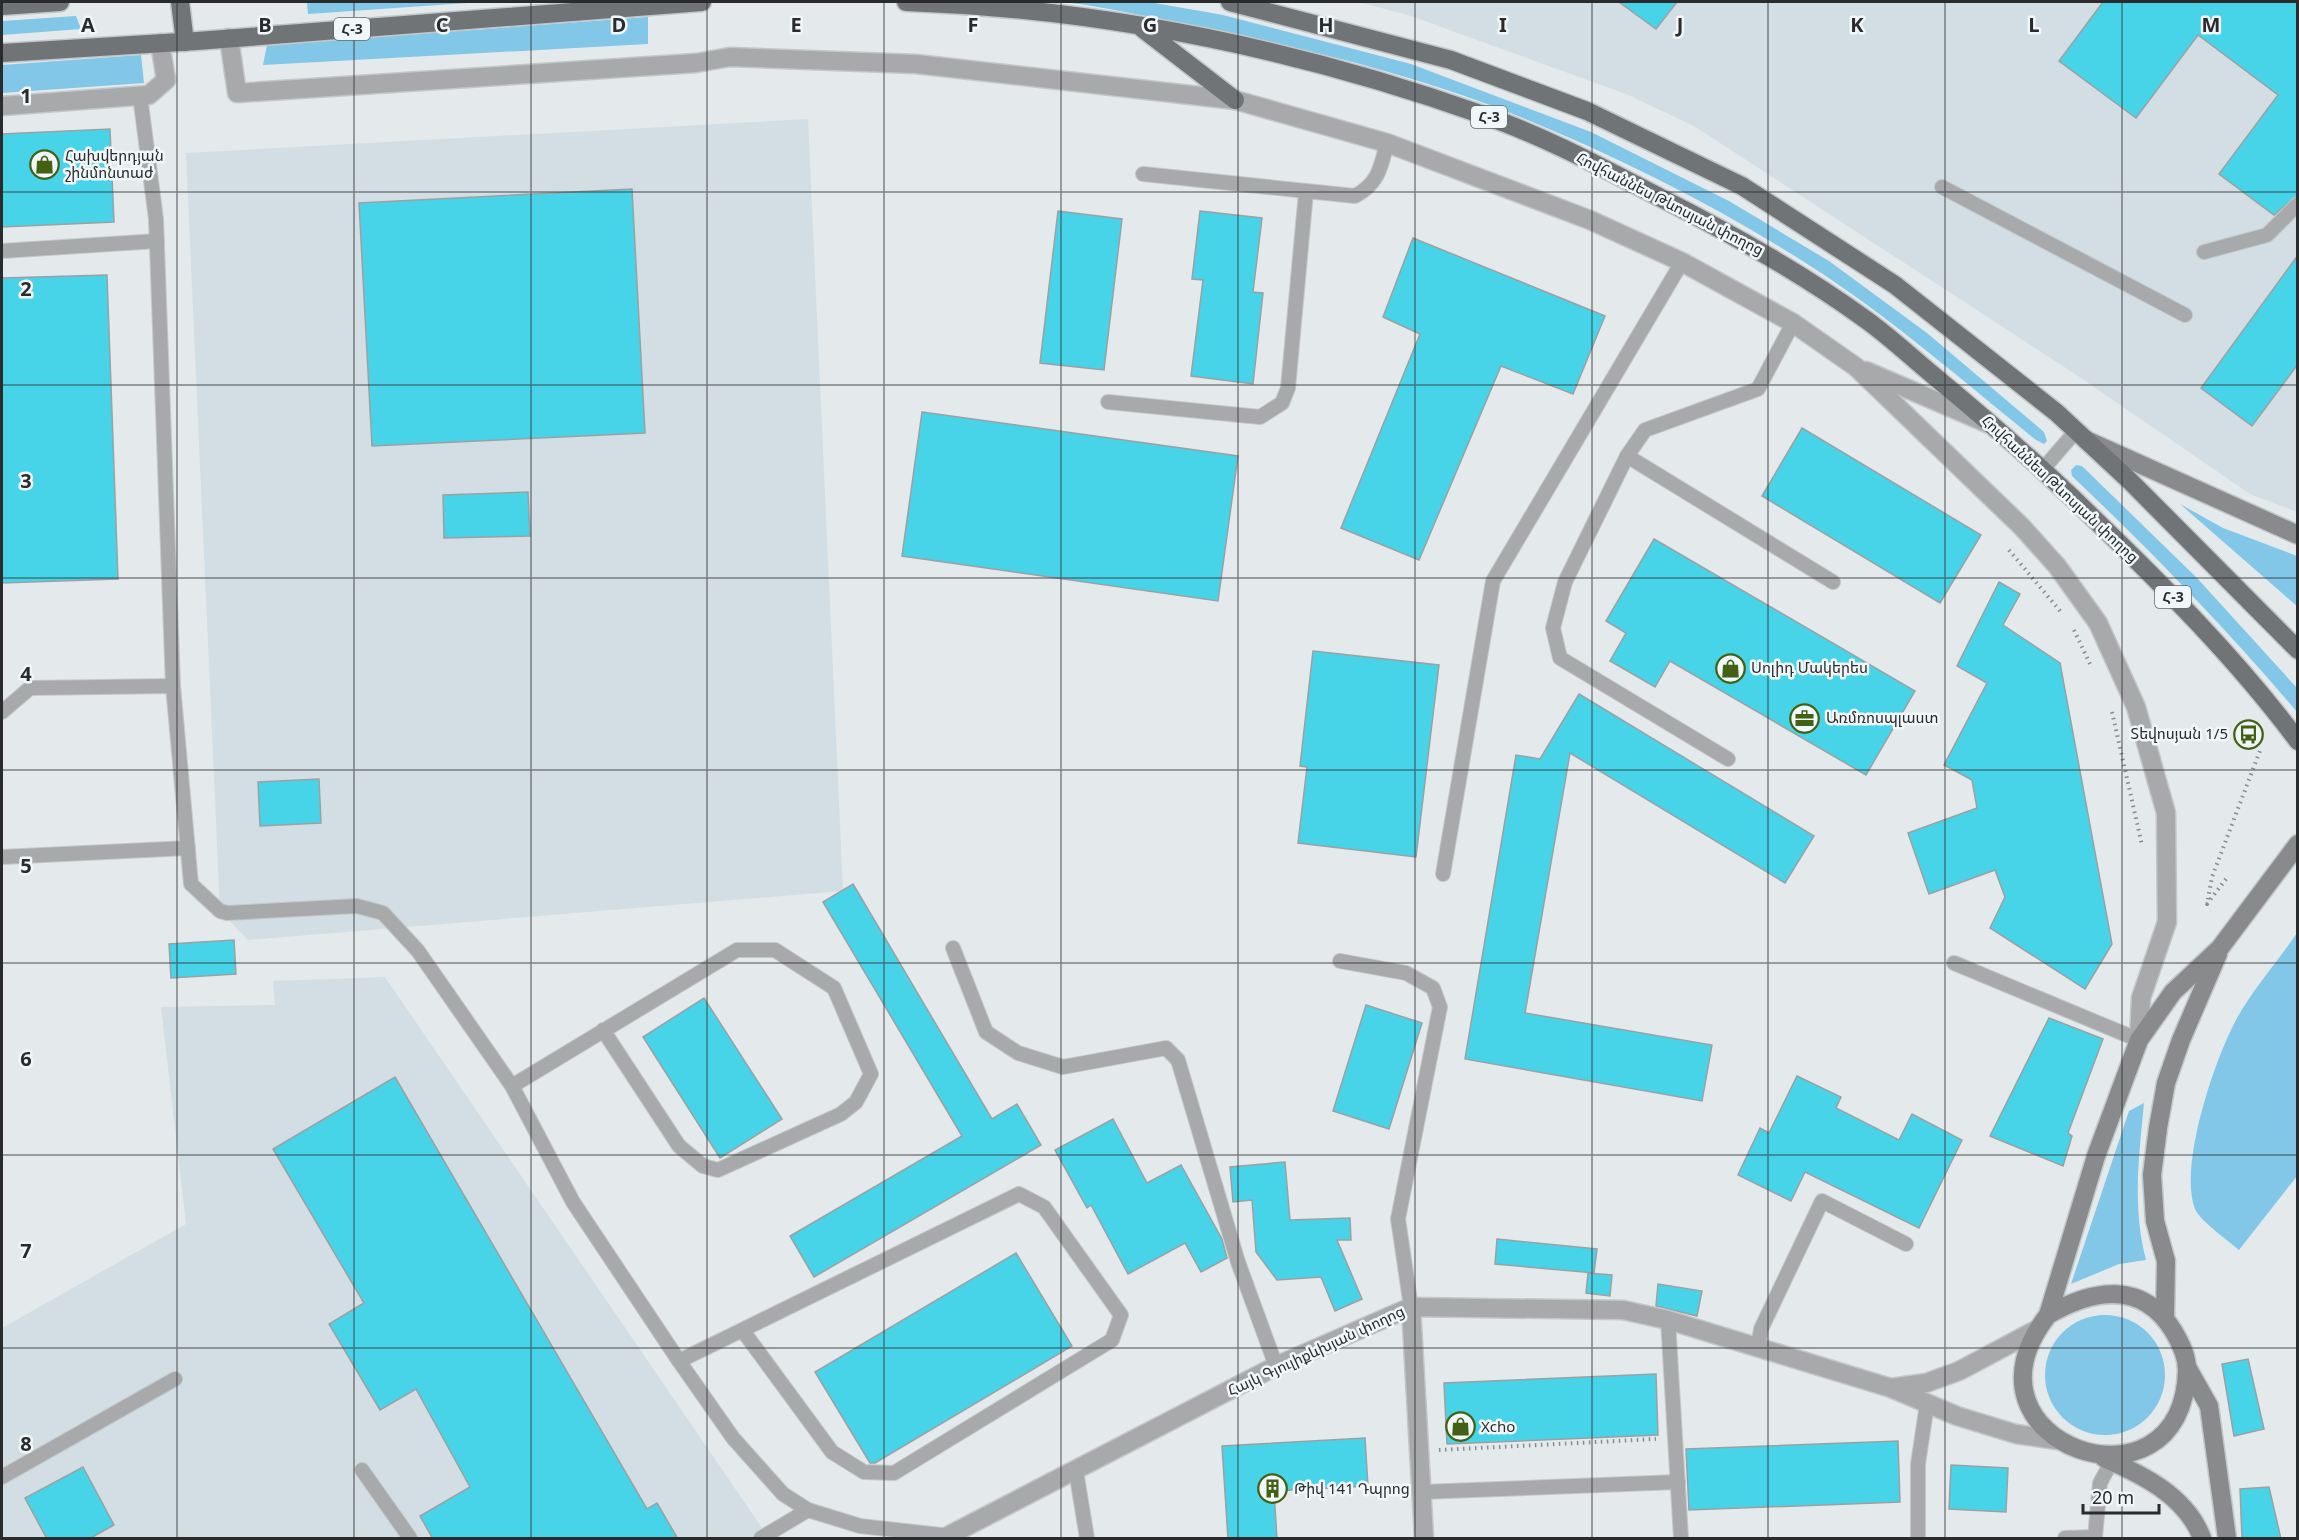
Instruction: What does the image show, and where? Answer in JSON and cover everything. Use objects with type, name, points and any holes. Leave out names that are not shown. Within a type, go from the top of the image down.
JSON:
[{"type":"main road","points":[[2,6],[60,2]]},
{"type":"main road","points":[[180,2],[184,42]]},
{"type":"main road","name":"Հ-3","points":[[2,53],[184,42],[676,2],[702,2]]},
{"type":"main road","name":"Հովհաննես Թևոսյան փողոց","points":[[906,2],[981,4],[1139,26],[1252,47],[1375,80],[1486,116],[1599,166],[1752,244],[1867,320],[2043,469],[2157,579],[2241,670],[2298,741]]},
{"type":"main road","points":[[1230,2],[1451,60],[1587,111],[1742,186],[1895,285],[2081,435],[2130,481],[2298,650]]},
{"type":"main road","points":[[1139,26],[1235,100]]},
{"type":"main road","points":[[2081,435],[2298,535]]},
{"type":"main road","points":[[2048,1315],[2096,1156],[2139,1040],[2173,992],[2220,948],[2298,844]]},
{"type":"main road","points":[[2165,1318],[2166,1261],[2155,1221],[2152,1175],[2157,1128],[2166,1083],[2181,1040],[2220,948]]},
{"type":"main road","points":[[2107,1459],[2142,1448],[2159,1437],[2173,1422],[2186,1386],[2187,1366],[2183,1348],[2165,1318],[2147,1304],[2111,1293],[2073,1300],[2048,1315],[2036,1330],[2024,1368],[2025,1390],[2035,1420],[2056,1440],[2079,1451],[2107,1459],[2157,1484],[2185,1509],[2202,1539]]},
{"type":"main road","points":[[2187,1366],[2209,1406],[2227,1539]]},
{"type":"street","points":[[229,38],[237,93],[684,64],[730,57],[916,64],[1235,100],[1387,143],[1590,220],[1682,262],[1793,323],[1856,367],[2022,527],[2057,566],[2098,623],[2136,707],[2166,813],[2168,884],[2166,922],[2142,998],[2139,1040]]},
{"type":"street","points":[[2,106],[149,95],[166,80],[160,43]]},
{"type":"street","points":[[1856,367],[1995,427]]},
{"type":"street","points":[[1411,1307],[1424,1539]]},
{"type":"street","name":"Հայկ Գյուլիքևխյան փողոց","points":[[947,1537],[1276,1366],[1411,1307],[1623,1310],[1668,1320],[1891,1388],[1927,1404],[2016,1434],[2056,1440]]},
{"type":"street","name":"Հայկ Գյուլիքևխյան փողոց","points":[[1891,1388],[1926,1383],[1959,1371],[2036,1330]]},
{"type":"lane","points":[[140,96],[157,241],[173,686],[191,884],[220,912],[357,906],[382,913],[418,951],[512,1086],[573,1202],[679,1361],[733,1438],[783,1494],[808,1510],[860,1526],[947,1537]]},
{"type":"lane","points":[[1143,174],[1355,196],[1367,190],[1378,177],[1387,143]]},
{"type":"lane","points":[[1942,187],[2185,315]]},
{"type":"lane","points":[[1108,402],[1260,417],[1282,403],[1288,388],[1306,192]]},
{"type":"lane","points":[[2204,252],[2267,235],[2298,204]]},
{"type":"lane","points":[[2,250],[157,241]]},
{"type":"lane","points":[[1443,874],[1493,581],[1682,262]]},
{"type":"lane","points":[[1728,759],[1560,658],[1554,628],[1565,582],[1627,456],[1645,430],[1758,389],[1793,323]]},
{"type":"lane","points":[[2043,469],[2081,435]]},
{"type":"lane","points":[[1627,456],[1833,582]]},
{"type":"lane","points":[[2,712],[30,688],[173,686]]},
{"type":"lane","points":[[2,857],[188,848]]},
{"type":"lane","points":[[953,948],[986,1032],[1018,1053],[1063,1066],[1166,1048],[1178,1060],[1238,1262],[1276,1366]]},
{"type":"lane","points":[[512,1086],[603,1030],[737,950],[775,950],[834,988],[871,1074],[856,1102],[841,1114],[718,1170],[704,1166],[679,1146],[603,1030]]},
{"type":"lane","points":[[1340,961],[1406,973],[1434,988],[1440,1007],[1398,1219],[1411,1307]]},
{"type":"lane","points":[[1954,963],[2139,1040]]},
{"type":"lane","points":[[679,1361],[1019,1194],[1044,1207],[1121,1315],[1112,1340],[894,1473],[864,1472],[832,1452],[743,1331]]},
{"type":"lane","points":[[1758,1347],[1761,1329],[1822,1201],[1906,1244]]},
{"type":"lane","points":[[1668,1320],[1681,1539]]},
{"type":"lane","points":[[2,1477],[175,1379]]},
{"type":"lane","points":[[1918,1539],[1918,1464],[1927,1404]]},
{"type":"lane","points":[[2066,1539],[2095,1537],[2100,1483],[2107,1459]]},
{"type":"lane","points":[[362,1470],[410,1539]]},
{"type":"lane","points":[[1076,1471],[1087,1539]]},
{"type":"lane","points":[[1422,1492],[1678,1482]]},
{"type":"lane","points":[[761,1539],[808,1510]]},
{"type":"path","points":[[2008,550],[2064,617]]},
{"type":"path","points":[[2071,625],[2091,666]]},
{"type":"path","points":[[2111,708],[2142,845]]},
{"type":"path","points":[[2226,879],[2207,904],[2212,877],[2261,748]]},
{"type":"path","points":[[1420,1451],[1675,1438]]},
{"type":"shaded area","points":[[307,2],[482,2],[308,14]]},
{"type":"shaded area","points":[[1061,2],[1149,2],[1223,15],[1411,64],[1591,132],[1729,201],[1829,261],[1927,333],[2044,432],[2047,441],[2044,444],[2036,440],[1898,329],[1812,267],[1695,199],[1572,139],[1453,92],[1341,59],[1227,33],[1109,9]]},
{"type":"shaded area","points":[[1358,2],[2297,2],[2297,512],[2250,494],[2078,376],[1694,126],[1626,94],[1408,15]]},
{"type":"shaded area","points":[[76,16],[81,29],[2,35],[2,21]]},
{"type":"shaded area","points":[[648,17],[648,44],[263,65],[267,45]]},
{"type":"shaded area","points":[[141,55],[144,83],[2,93],[2,65]]},
{"type":"shaded area","points":[[808,119],[843,891],[248,940],[220,911],[186,153]]},
{"type":"shaded area","points":[[2076,465],[2082,466],[2197,578],[2297,688],[2297,712],[2188,591],[2072,476],[2071,470]]},
{"type":"shaded area","points":[[2180,504],[2223,528],[2297,556],[2297,606]]},
{"type":"shaded area","points":[[2297,933],[2297,1176],[2239,1250],[2208,1225],[2195,1209],[2191,1191],[2194,1144],[2207,1092],[2232,1028],[2253,993]]},
{"type":"shaded area","points":[[385,977],[769,1538],[2,1538],[2,1328],[186,1224],[161,1007],[275,1005],[273,981]]},
{"type":"shaded area","points":[[2144,1103],[2138,1201],[2146,1260],[2119,1264],[2071,1284],[2129,1111]]},
{"type":"shaded area","points":[[2105,1315],[2128,1319],[2148,1332],[2161,1352],[2165,1375],[2161,1398],[2148,1418],[2128,1431],[2105,1435],[2082,1431],[2062,1418],[2049,1398],[2045,1375],[2049,1352],[2062,1332],[2082,1319]]},
{"type":"building","points":[[1619,2],[1677,2],[1656,29]]},
{"type":"building","points":[[2103,2],[2298,2],[2298,195],[2274,215],[2219,174],[2278,95],[2198,35],[2136,118],[2059,61]]},
{"type":"building","points":[[110,129],[114,222],[2,227],[2,134]]},
{"type":"building","points":[[632,189],[645,433],[372,446],[359,203]]},
{"type":"building","points":[[1058,211],[1122,219],[1104,370],[1040,363]]},
{"type":"building","points":[[1200,211],[1262,218],[1253,292],[1263,293],[1253,384],[1191,376],[1203,280],[1192,279]]},
{"type":"building","points":[[1413,238],[1605,316],[1573,394],[1501,366],[1419,560],[1341,528],[1420,334],[1383,317]]},
{"type":"building","points":[[2298,255],[2298,364],[2252,426],[2201,388]]},
{"type":"building","points":[[107,275],[118,579],[2,583],[2,278]]},
{"type":"building","points":[[922,412],[1238,456],[1218,601],[902,556]]},
{"type":"building","points":[[1802,428],[1981,535],[1940,603],[1762,496]]},
{"type":"building","points":[[528,492],[530,536],[444,538],[443,495]]},
{"type":"building","points":[[1654,539],[1915,691],[1866,775],[1670,661],[1655,687],[1610,661],[1626,633],[1606,621]]},
{"type":"building","points":[[1999,582],[2020,594],[2003,625],[2060,663],[2112,944],[2085,989],[1990,928],[2005,897],[1995,870],[1929,894],[1908,833],[1977,808],[1972,780],[1944,765],[1987,683],[1957,666]]},
{"type":"building","points":[[1313,651],[1439,665],[1416,857],[1298,843],[1307,767],[1300,766]]},
{"type":"building","points":[[1579,694],[1814,836],[1785,883],[1570,753],[1525,1013],[1712,1045],[1702,1101],[1465,1059],[1516,755],[1540,759]]},
{"type":"building","points":[[319,779],[321,823],[260,826],[258,782]]},
{"type":"building","points":[[853,884],[992,1119],[1017,1104],[1041,1145],[814,1277],[790,1236],[962,1136],[823,902]]},
{"type":"building","points":[[234,940],[236,974],[171,978],[169,944]]},
{"type":"building","points":[[704,998],[782,1119],[720,1158],[643,1037]]},
{"type":"building","points":[[1366,1005],[1422,1023],[1389,1129],[1333,1111]]},
{"type":"building","points":[[2049,1018],[2103,1039],[2068,1133],[2072,1136],[2063,1166],[1990,1136]]},
{"type":"building","points":[[1797,1076],[1841,1097],[1836,1108],[1899,1140],[1912,1114],[1962,1140],[1919,1228],[1805,1172],[1791,1201],[1738,1175],[1760,1128],[1769,1133]]},
{"type":"building","points":[[395,1077],[647,1509],[657,1503],[678,1539],[433,1539],[420,1516],[470,1487],[416,1389],[380,1410],[329,1324],[364,1303],[273,1149]]},
{"type":"building","points":[[1113,1119],[1147,1183],[1181,1165],[1222,1239],[1227,1258],[1201,1272],[1185,1243],[1128,1274],[1091,1205],[1087,1208],[1055,1150]]},
{"type":"building","points":[[1285,1162],[1290,1220],[1350,1218],[1351,1240],[1337,1240],[1362,1299],[1335,1311],[1321,1277],[1277,1280],[1256,1252],[1252,1200],[1233,1202],[1230,1167]]},
{"type":"building","points":[[1497,1239],[1597,1249],[1594,1273],[1495,1264]]},
{"type":"building","points":[[1016,1253],[1072,1346],[875,1463],[870,1463],[815,1372]]},
{"type":"building","points":[[1588,1273],[1612,1275],[1610,1296],[1586,1293]]},
{"type":"building","points":[[1658,1284],[1702,1291],[1697,1316],[1656,1306]]},
{"type":"building","points":[[2248,1359],[2264,1429],[2234,1436],[2222,1364]]},
{"type":"building","points":[[1656,1374],[1658,1435],[1447,1444],[1444,1383]]},
{"type":"building","name":"Թիվ 141 Դպրոց","points":[[1365,1438],[1368,1486],[1274,1491],[1277,1539],[1228,1539],[1222,1446]]},
{"type":"building","points":[[1898,1441],[1900,1502],[1689,1510],[1686,1449]]},
{"type":"building","points":[[1951,1465],[2008,1468],[2006,1512],[1949,1509]]},
{"type":"building","points":[[83,1467],[114,1525],[89,1539],[47,1539],[25,1498]]},
{"type":"building","points":[[2269,1487],[2281,1539],[2242,1539],[2240,1489]]},
{"type":"place","name":"Հախվերդյան շինմոնտաժ","points":[[44,165]]},
{"type":"place","name":"Սոլիդ Մակերես","points":[[1730,668]]},
{"type":"place","name":"Առմռոսպլաստ","points":[[1805,718]]},
{"type":"place","name":"Տեվոսյան 1/5","points":[[2249,734]]},
{"type":"place","name":"Xcho","points":[[1460,1427]]},
{"type":"place","name":"Թիվ 141 Դպրոց","points":[[1273,1489]]}]
